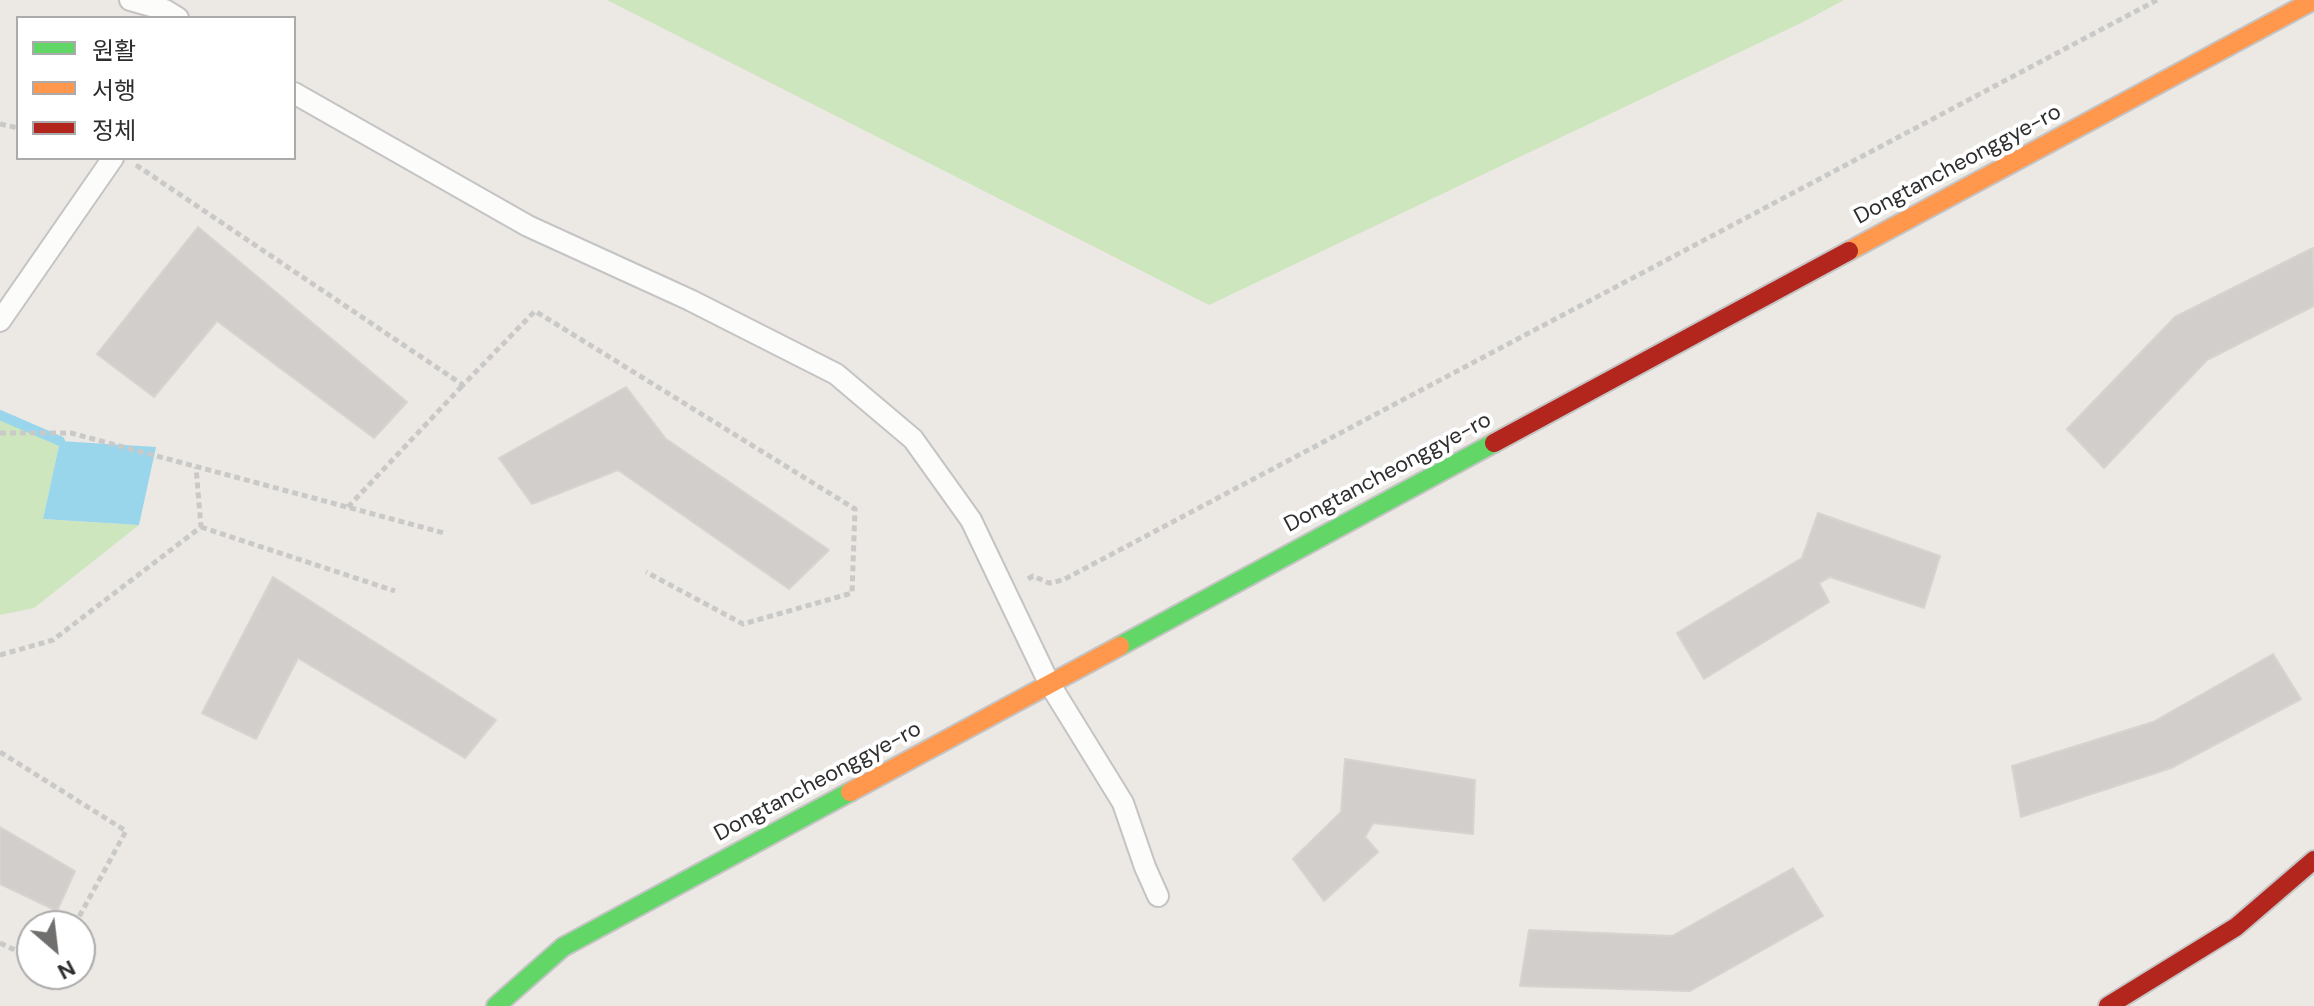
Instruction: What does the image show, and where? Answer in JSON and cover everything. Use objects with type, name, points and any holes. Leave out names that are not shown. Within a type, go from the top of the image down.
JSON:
[{"type":"street","name":"Dongtancheonggye-ro","points":[[496,1006],[563,947],[2314,0]]},
{"type":"street","points":[[2108,1006],[2236,927],[2314,860]]},
{"type":"lane","points":[[130,0],[175,16]]},
{"type":"lane","points":[[296,94],[528,226],[690,300],[836,374],[913,439],[971,520],[1049,683],[1123,803],[1158,896]]},
{"type":"lane","points":[[0,321],[112,160]]},
{"type":"path","points":[[1033,576],[1049,583],[1063,580],[2157,0]]},
{"type":"path","points":[[128,160],[463,385]]},
{"type":"path","points":[[348,507],[535,311],[855,509],[852,593],[743,624],[646,572]]},
{"type":"path","points":[[0,433],[71,433],[444,533]]},
{"type":"path","points":[[196,467],[201,527]]},
{"type":"path","points":[[201,527],[395,591]]},
{"type":"path","points":[[0,655],[53,640],[201,527]]},
{"type":"path","points":[[0,752],[126,831],[83,910]]},
{"type":"green space","points":[[607,0],[1844,0],[1209,305]]},
{"type":"green space","points":[[0,415],[60,441],[43,519],[139,525],[34,608],[0,615]]},
{"type":"water","points":[[60,441],[156,447],[139,525],[43,519]]},
{"type":"building","points":[[198,227],[407,402],[374,438],[217,321],[154,397],[97,354]]},
{"type":"building","points":[[2313,248],[2314,306],[2207,360],[2104,468],[2067,429],[2175,317]]},
{"type":"building","points":[[626,387],[666,439],[829,550],[789,589],[618,470],[532,504],[499,458]]},
{"type":"building","points":[[1818,513],[1940,556],[1924,608],[1830,577],[1819,583],[1829,602],[1704,679],[1677,633],[1802,558]]},
{"type":"building","points":[[273,577],[496,720],[465,758],[298,658],[256,739],[202,713]]},
{"type":"building","points":[[2273,654],[2301,699],[2171,768],[2021,817],[2012,766],[2153,722]]},
{"type":"building","points":[[1345,759],[1475,780],[1473,834],[1373,823],[1365,837],[1378,852],[1324,901],[1293,859],[1341,812]]},
{"type":"building","points":[[0,827],[75,871],[57,910],[0,884]]},
{"type":"building","points":[[1793,868],[1823,916],[1690,991],[1520,986],[1529,930],[1672,936]]},
{"type":"waterway","points":[[0,415],[60,441]]},
{"type":"traffic: fast","points":[[1120,646],[1494,443]]},
{"type":"traffic: fast","points":[[496,1006],[563,947],[850,792]]},
{"type":"traffic: slow","points":[[1849,251],[2314,0]]},
{"type":"traffic: slow","points":[[850,792],[1120,646]]},
{"type":"traffic: jam","points":[[1494,443],[1849,251]]},
{"type":"traffic: jam","points":[[2108,1006],[2236,927],[2314,860]]}]
